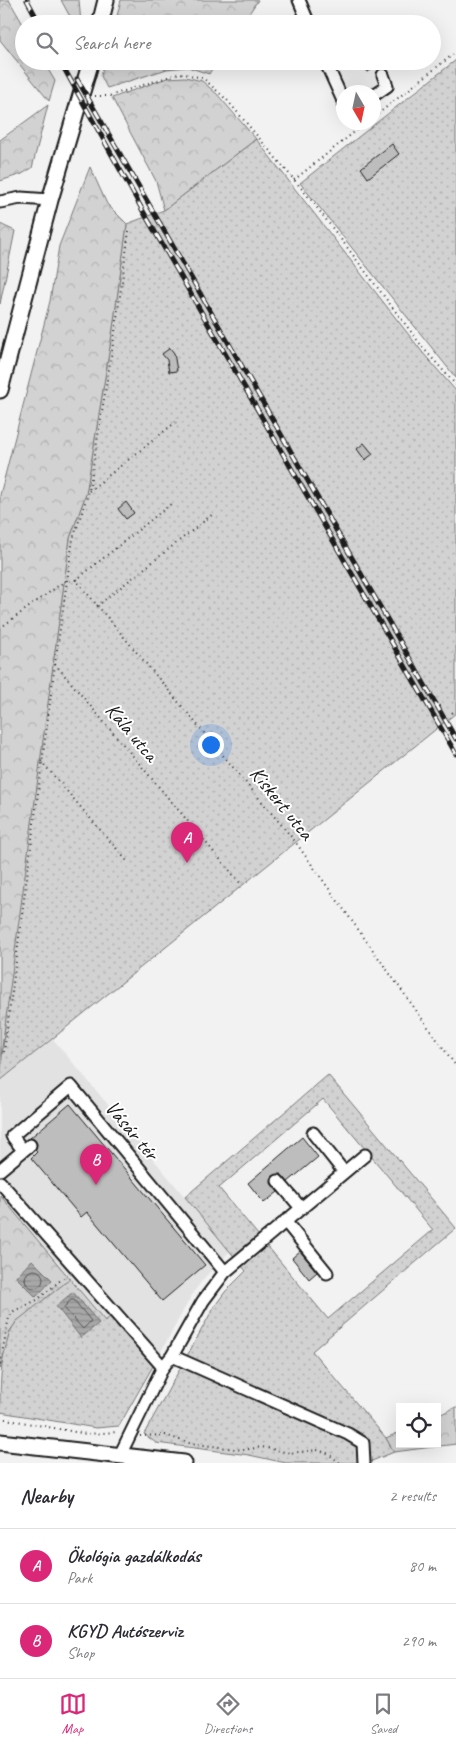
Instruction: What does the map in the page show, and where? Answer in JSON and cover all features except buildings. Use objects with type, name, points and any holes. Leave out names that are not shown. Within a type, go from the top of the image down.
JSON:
[{"type":"main road","points":[[102,15],[106,0]]},
{"type":"main road","points":[[0,390],[50,200],[89,70]]},
{"type":"main road","points":[[0,1442],[120,1454],[184,1463]]},
{"type":"street","points":[[298,0],[305,15]]},
{"type":"street","points":[[328,70],[336,86]]},
{"type":"street","points":[[381,90],[387,86],[383,75]]},
{"type":"street","points":[[0,202],[20,198],[50,200]]},
{"type":"street","name":"Vásár tér","points":[[0,1170],[26,1148],[12,1136],[72,1086],[225,1272]]},
{"type":"street","points":[[313,1133],[344,1172]]},
{"type":"street","points":[[120,1454],[163,1368],[172,1356],[203,1301],[225,1272],[365,1155]]},
{"type":"street","points":[[278,1181],[301,1208]]},
{"type":"street","points":[[0,1182],[163,1368]]},
{"type":"street","points":[[285,1221],[327,1273]]},
{"type":"street","points":[[172,1356],[348,1434],[363,1444],[364,1463]]},
{"type":"path","points":[[441,64],[456,52]]},
{"type":"path","points":[[381,112],[434,70]]},
{"type":"path","points":[[82,96],[109,96],[180,73],[203,78],[227,100],[312,201],[424,349],[456,385]]},
{"type":"path","points":[[294,180],[357,130]]},
{"type":"path","points":[[4,1052],[66,580],[73,539],[89,491],[115,332],[129,231]]},
{"type":"path","points":[[89,491],[176,422]]},
{"type":"path","points":[[0,628],[66,580],[76,580],[172,504]]},
{"type":"path","points":[[98,606],[213,514]]},
{"type":"path","name":"Kiskert utca","points":[[76,580],[294,840],[456,1066]]},
{"type":"path","name":"Kála utca","points":[[55,664],[242,884]]},
{"type":"path","points":[[452,713],[456,710]]},
{"type":"path","points":[[42,761],[127,861]]},
{"type":"path","points":[[0,1364],[9,1316],[14,1311],[38,1300],[75,1268]]},
{"type":"path","points":[[0,1418],[86,1434],[113,1431],[131,1434],[165,1435],[189,1443],[243,1450],[262,1447],[290,1453],[317,1450],[327,1453],[340,1463]]},
{"type":"shaded area","points":[[53,1039],[230,1251],[205,1277],[193,1293],[153,1366],[112,1316],[105,1321],[0,1195],[0,1081]]},
{"type":"green space","points":[[0,0],[9,0],[18,15],[15,15],[15,59],[0,40]]},
{"type":"green space","points":[[61,0],[79,0],[80,15],[69,15]]},
{"type":"green space","points":[[121,0],[258,0],[248,15],[117,15]]},
{"type":"green space","points":[[456,60],[456,378],[300,183],[367,130],[381,130],[381,119]]},
{"type":"green space","points":[[24,70],[48,70],[55,81],[49,101]]},
{"type":"green space","points":[[103,70],[164,70],[107,88],[101,76]]},
{"type":"green space","points":[[197,70],[211,70],[209,74]]},
{"type":"green space","points":[[185,77],[202,81],[217,94],[256,139],[164,210],[156,181],[112,98],[167,78]]},
{"type":"green space","points":[[48,105],[32,168],[22,174],[0,181],[0,140]]},
{"type":"green space","points":[[256,139],[423,353],[456,391],[456,713],[0,1081],[7,1002],[70,538],[86,494],[113,328],[127,224],[164,210]]},
{"type":"green space","points":[[90,167],[107,204],[127,224],[113,328],[86,494],[70,538],[0,1063],[0,495],[50,301],[59,246]]},
{"type":"green space","points":[[0,224],[15,231],[0,304]]},
{"type":"green space","points":[[328,1075],[456,1228],[312,1351],[386,1438],[394,1452],[367,1463],[286,1463],[249,1455],[156,1443],[144,1434],[214,1307],[225,1292],[246,1271],[185,1197]],"holes":[[[323,1099],[433,1230],[328,1319],[219,1188]]]},
{"type":"green space","points":[[0,1195],[70,1279],[17,1321],[10,1331],[0,1369]]},
{"type":"green space","points":[[70,1279],[105,1321],[111,1316],[153,1366],[119,1426],[96,1428],[0,1412],[2,1366],[11,1331],[16,1322],[28,1310]]},
{"type":"green space","points":[[456,1407],[456,1444],[441,1446],[441,1414]]},
{"type":"green space","points":[[396,1434],[396,1448],[425,1448],[394,1452],[386,1438]]},
{"type":"water","points":[[32,1260],[52,1280],[36,1297],[16,1277]]},
{"type":"water","points":[[73,1292],[99,1323],[81,1338],[56,1306]]},
{"type":"railway","points":[[27,0],[35,15]]},
{"type":"railway","points":[[65,70],[143,211],[456,754]]},
{"type":"railway","points":[[77,79],[456,739]]},
{"type":"place","name":"Ökológia gazdálkodás","points":[[187,863]]},
{"type":"place","name":"KGYD Autószerviz","points":[[96,1185]]}]
